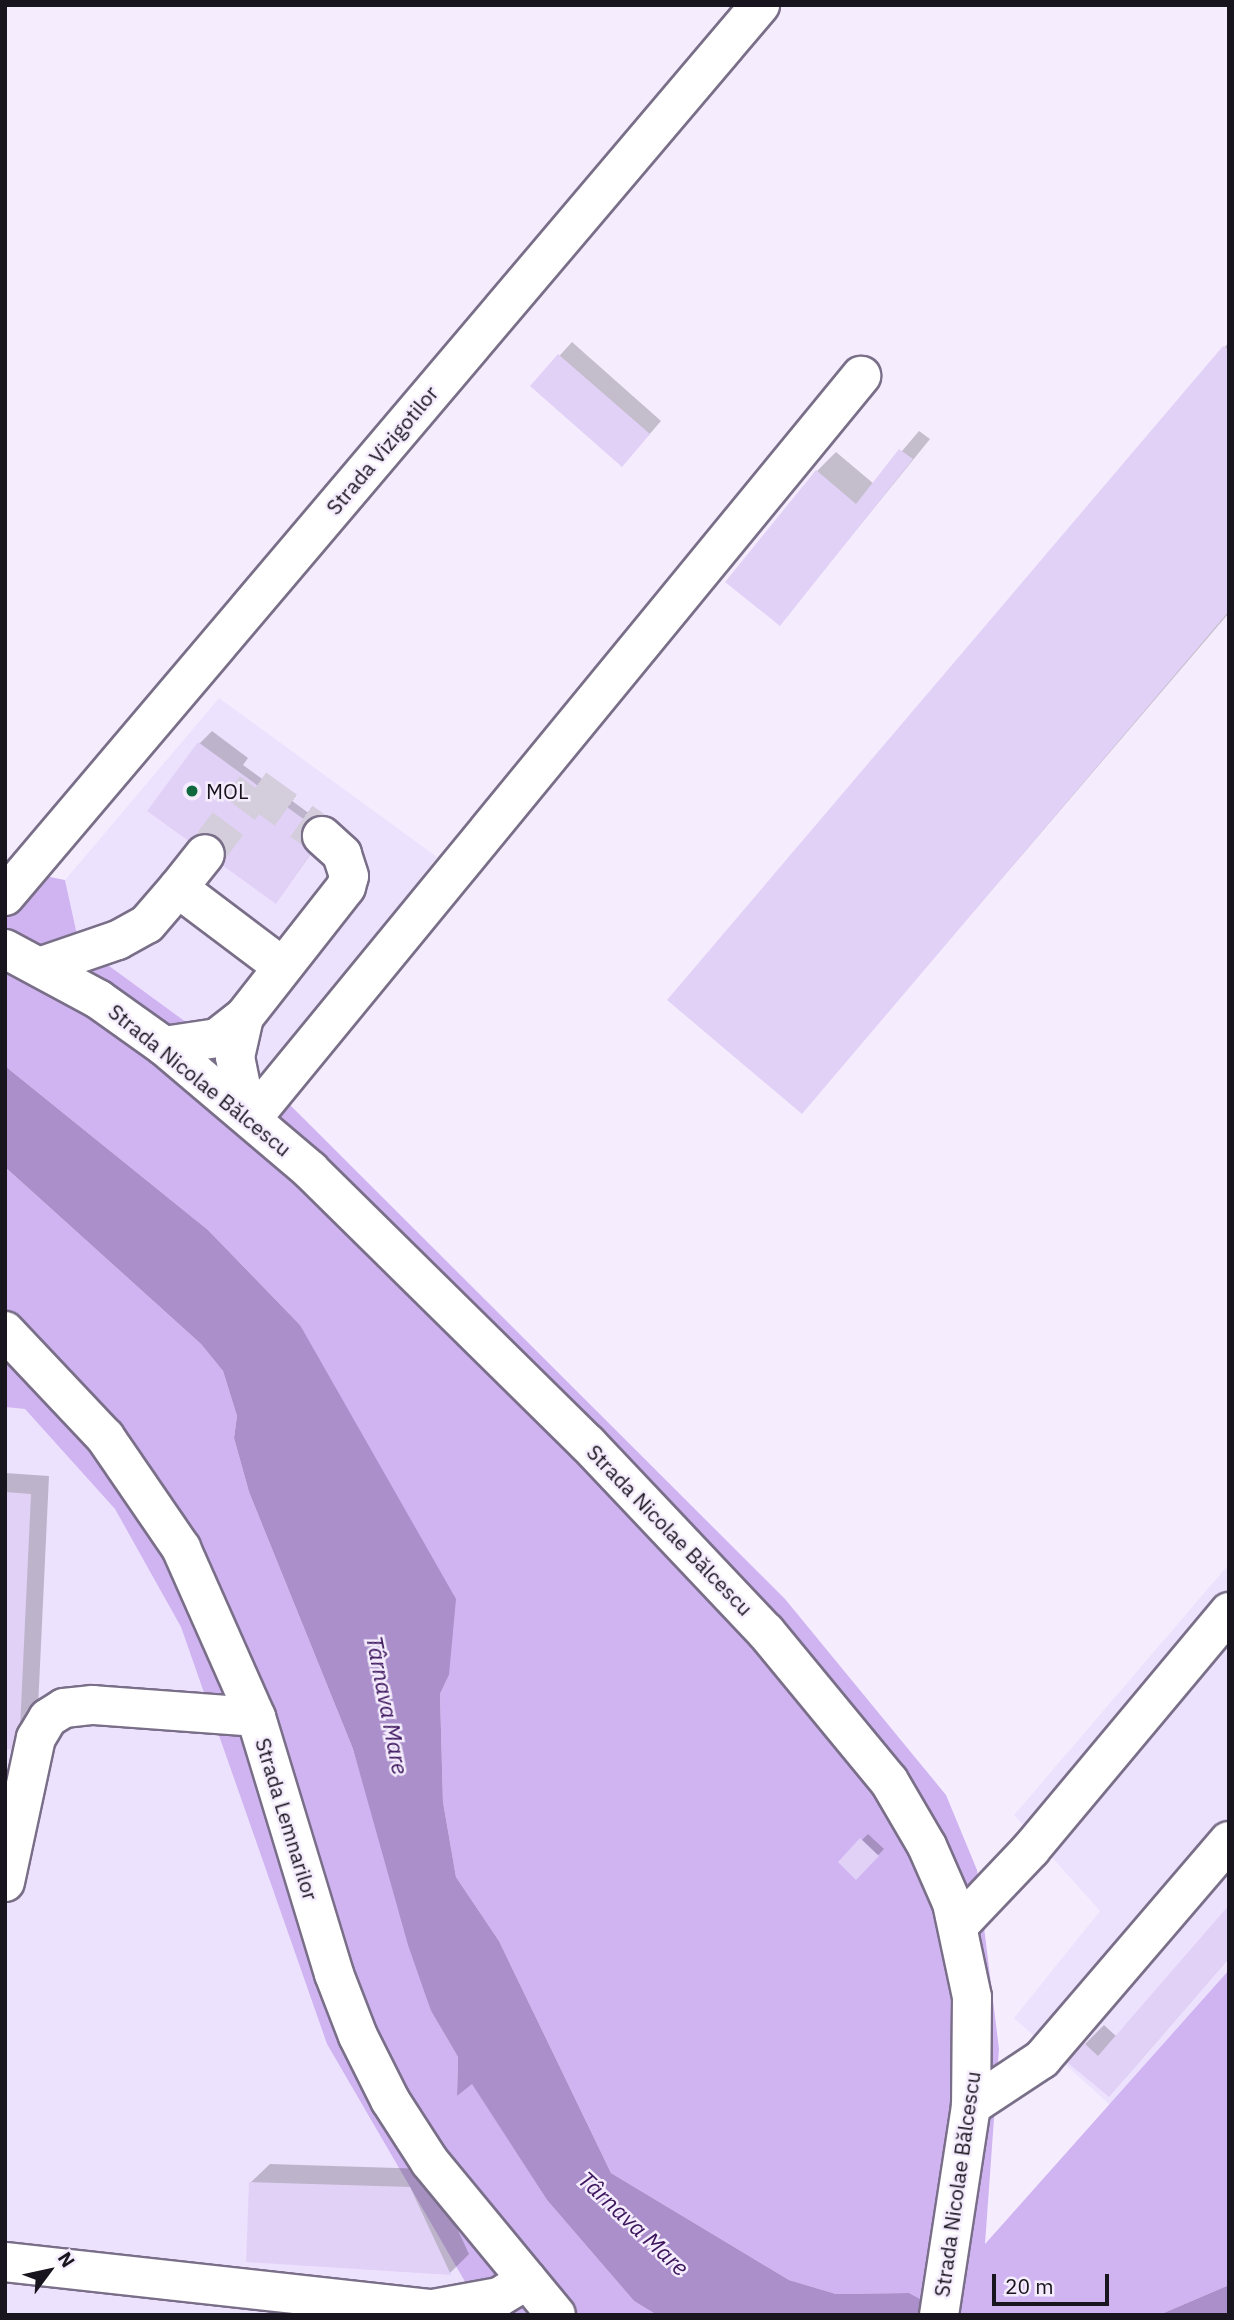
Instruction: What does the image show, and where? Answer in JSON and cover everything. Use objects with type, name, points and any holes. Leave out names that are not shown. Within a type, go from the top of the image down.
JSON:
[{"type":"street","name":"Strada Vizigotilor","points":[[5,896],[760,5]]},
{"type":"street","points":[[250,1114],[861,376]]},
{"type":"street","points":[[164,1046],[217,1038],[244,1017],[346,887],[349,876],[342,853],[322,836]]},
{"type":"street","points":[[42,966],[118,940],[147,924],[205,853]]},
{"type":"street","points":[[178,888],[283,967]]},
{"type":"street","name":"Strada Nicolae Bălcescu","points":[[5,949],[42,966],[164,1046],[250,1114],[416,1270],[588,1444],[835,1710],[909,1814],[944,1882],[959,1925],[973,2017],[971,2106],[939,2315]]},
{"type":"street","points":[[244,1017],[235,1057],[250,1114]]},
{"type":"street","name":"Strada Lemnarilor","points":[[5,1331],[22,1359],[151,1498],[209,1604],[256,1717],[334,1975],[358,2036],[390,2100],[430,2162],[556,2315]]},
{"type":"street","points":[[959,1925],[1031,1849],[1229,1612]]},
{"type":"street","points":[[5,1882],[36,1738],[48,1718],[64,1708],[93,1705],[256,1717]]},
{"type":"street","points":[[971,2106],[1042,2059],[1229,1841]]},
{"type":"street","points":[[5,2262],[433,2309],[499,2297],[527,2280]]},
{"type":"shaded area","points":[[219,698],[437,857],[264,1079],[79,944],[65,880]]},
{"type":"shaded area","points":[[5,868],[65,880],[79,944],[264,1079],[785,1599],[946,1795],[977,1870],[999,2049],[985,2244],[1229,1970],[1229,2285],[1159,2315],[951,2315],[909,2293],[836,2294],[789,2280],[611,2173],[499,1941],[456,1877],[443,1802],[440,1694],[449,1675],[300,1325],[208,1230],[5,1066]]},
{"type":"shaded area","points":[[5,1167],[201,1344],[223,1371],[237,1416],[234,1438],[249,1492],[353,1749],[431,2011],[458,2057],[457,2096],[472,2083],[547,2200],[634,2301],[657,2315],[514,2315],[489,2285],[471,2292],[327,2044],[181,1627],[115,1509],[25,1409],[5,1407]]},
{"type":"shaded area","points":[[5,1407],[25,1409],[115,1509],[181,1627],[327,2044],[471,2292],[489,2285],[514,2315],[5,2315]]},
{"type":"shaded area","points":[[1229,1564],[1229,1970],[1110,2105],[1014,2018],[1100,1911],[1014,1815]]},
{"type":"water","name":"Târnava Mare","points":[[5,1066],[208,1230],[300,1325],[456,1599],[449,1675],[440,1694],[443,1802],[456,1877],[499,1941],[611,2173],[789,2280],[836,2294],[909,2293],[951,2315],[657,2315],[634,2301],[547,2200],[472,2084],[457,2096],[458,2057],[431,2011],[408,1945],[353,1749],[249,1492],[234,1438],[237,1416],[223,1371],[201,1344],[5,1167]]},
{"type":"water","points":[[1229,2285],[1229,2315],[1159,2315]]},
{"type":"building","points":[[1223,346],[1229,350],[1229,611],[802,1114],[667,1000]]},
{"type":"building","points":[[558,354],[650,434],[622,467],[530,386]]},
{"type":"building","points":[[899,449],[913,459],[780,626],[725,582],[816,470],[856,504]]},
{"type":"building","points":[[198,742],[324,834],[276,904],[147,811]]},
{"type":"building","points":[[5,1492],[31,1494],[19,1750],[5,1749]]},
{"type":"building","points":[[860,1838],[879,1856],[856,1880],[838,1862]]},
{"type":"building","points":[[1229,1905],[1229,1958],[1109,2097],[1067,2062],[1084,2043],[1098,2056]]},
{"type":"building","points":[[249,2182],[410,2187],[451,2275],[246,2262]]},
{"type":"tunnel","points":[[205,854],[255,788],[322,836]]},
{"type":"place","name":"MOL","points":[[192,791]]}]
